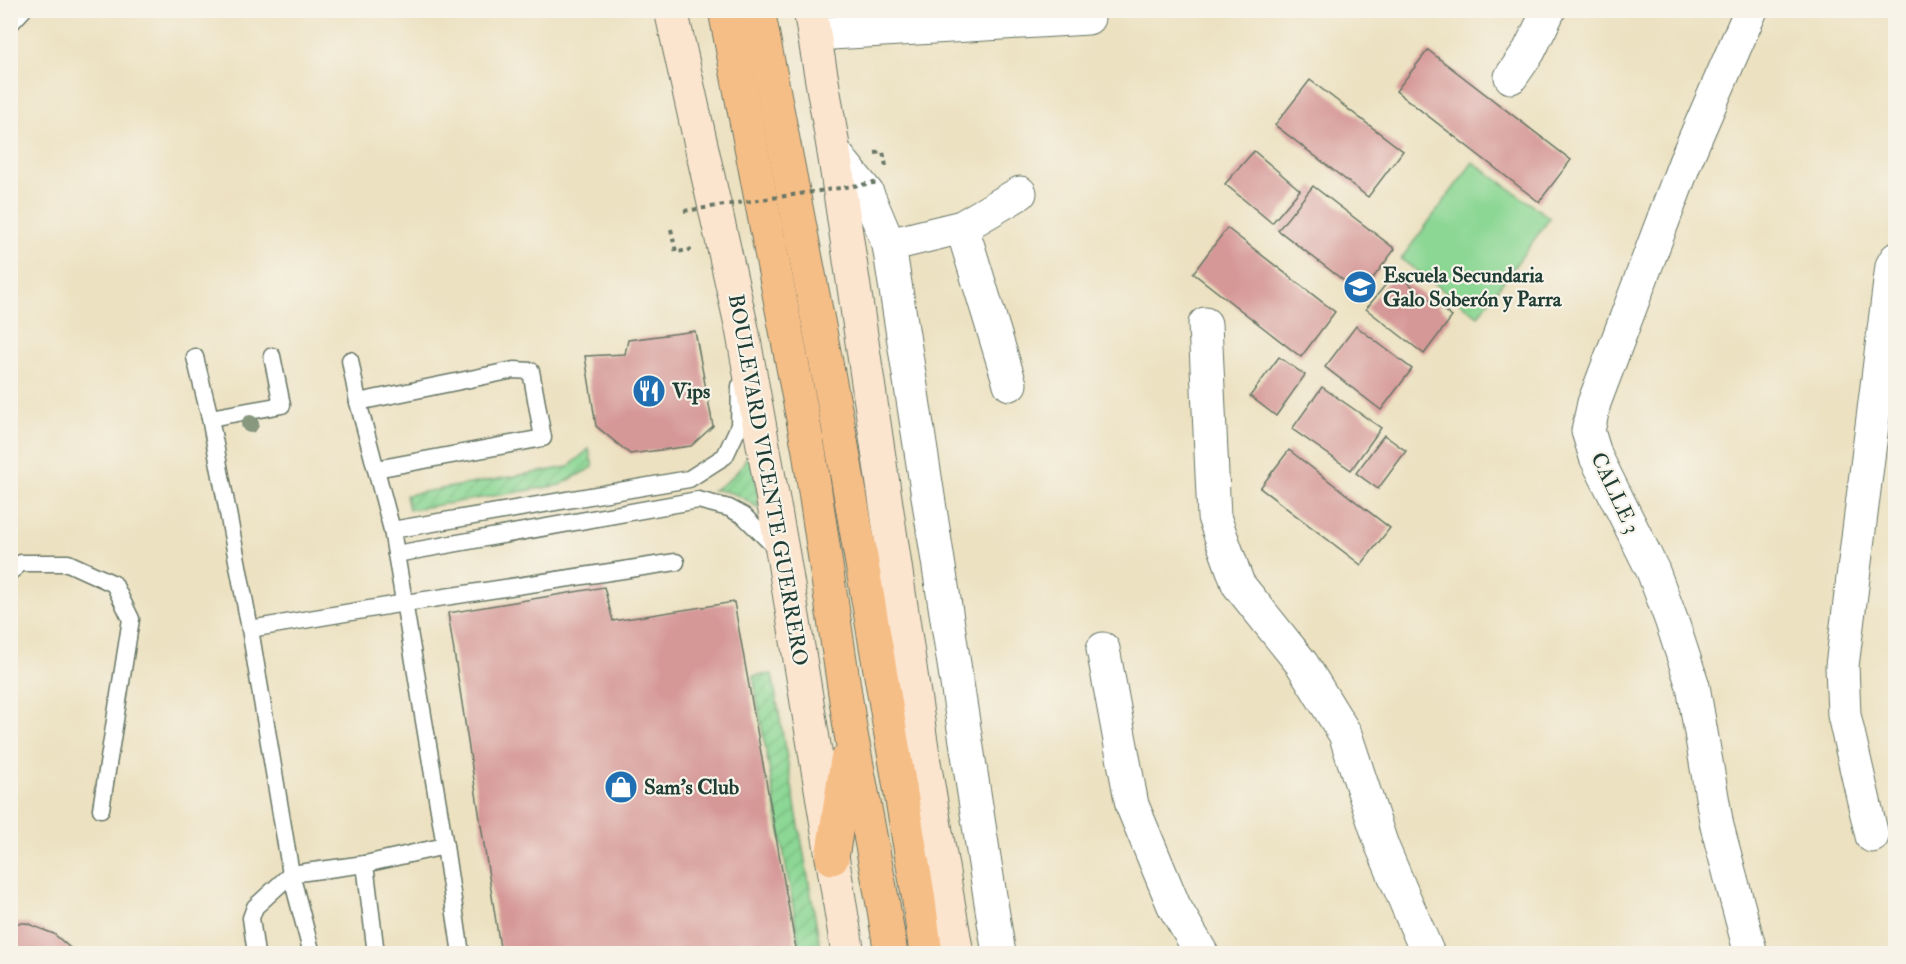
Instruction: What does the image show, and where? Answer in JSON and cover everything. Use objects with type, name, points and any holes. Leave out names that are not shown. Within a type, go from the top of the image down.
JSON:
[{"type":"highway","name":"BOULEVARD VICENTE GUERRERO","points":[[725,10],[808,451],[851,734],[891,954]]},
{"type":"highway","points":[[758,10],[841,440],[918,894],[926,954]]},
{"type":"highway","points":[[832,858],[851,734]]},
{"type":"main road","name":"BOULEVARD VICENTE GUERRERO","points":[[671,10],[742,328],[783,555],[848,954]]},
{"type":"main road","points":[[812,22],[834,152],[922,750],[957,954]]},
{"type":"street","points":[[1511,76],[1529,51],[1548,10]]},
{"type":"street","name":"CALLE 3","points":[[1751,10],[1687,157],[1594,403],[1588,431],[1596,458],[1653,571],[1693,686],[1717,826],[1751,954]]},
{"type":"street","points":[[812,22],[1088,18]]},
{"type":"street","points":[[834,152],[867,193],[889,245],[999,954]]},
{"type":"street","points":[[889,245],[962,227],[1020,193]]},
{"type":"street","points":[[962,227],[1010,384]]},
{"type":"street","points":[[1872,836],[1844,715],[1842,666],[1892,266],[1896,259]]},
{"type":"street","points":[[1205,324],[1214,517],[1238,584],[1302,664],[1345,734],[1382,846],[1428,954]]},
{"type":"street","points":[[1103,650],[1132,805],[1174,906],[1202,954]]},
{"type":"lane","points":[[10,24],[23,10]]},
{"type":"lane","points":[[392,530],[689,479],[725,456],[739,426],[742,328]]},
{"type":"lane","points":[[210,418],[282,405],[273,356]]},
{"type":"lane","points":[[195,357],[210,418],[250,629],[291,874],[312,954]]},
{"type":"lane","points":[[350,360],[358,402],[392,530],[462,954]]},
{"type":"lane","points":[[358,402],[514,370],[531,371],[543,438],[376,469]]},
{"type":"lane","points":[[689,479],[698,500]]},
{"type":"lane","points":[[396,554],[698,500],[729,508],[744,516],[783,555]]},
{"type":"lane","points":[[250,629],[676,562]]},
{"type":"lane","points":[[10,572],[21,563],[68,563],[114,584],[131,619],[101,809]]},
{"type":"lane","points":[[256,954],[251,918],[255,907],[291,874],[364,864],[444,846]]},
{"type":"lane","points":[[364,864],[376,954]]},
{"type":"lane","points":[[266,898],[261,927],[266,954]]},
{"type":"path","points":[[685,221],[684,211],[880,182]]},
{"type":"path","points":[[671,229],[676,252],[690,250],[688,240]]},
{"type":"green space","points":[[1473,162],[1550,218],[1478,316],[1401,259]]},
{"type":"green space","points":[[752,446],[759,509],[738,495],[713,490],[737,472]]},
{"type":"green space","points":[[589,449],[593,467],[560,485],[409,510],[406,495],[568,467]]},
{"type":"green space","points":[[772,674],[822,953],[801,953],[753,676]]},
{"type":"building","points":[[1428,50],[1571,160],[1539,202],[1396,91]]},
{"type":"building","points":[[1310,80],[1403,151],[1368,197],[1275,125]]},
{"type":"building","points":[[1254,151],[1300,190],[1272,223],[1225,184]]},
{"type":"building","points":[[1313,186],[1395,249],[1361,294],[1278,230]]},
{"type":"building","points":[[1227,228],[1335,312],[1301,357],[1193,273]]},
{"type":"building","points":[[1395,273],[1452,317],[1424,354],[1366,309]]},
{"type":"building","points":[[1356,326],[1412,369],[1381,410],[1325,367]]},
{"type":"building","name":"Vips","points":[[695,331],[713,426],[691,446],[630,454],[596,426],[585,356],[625,354],[628,340]]},
{"type":"building","points":[[1279,357],[1305,375],[1276,416],[1250,396]]},
{"type":"building","points":[[1322,387],[1381,428],[1351,470],[1292,429]]},
{"type":"building","points":[[1384,435],[1406,451],[1378,489],[1356,473]]},
{"type":"building","points":[[1289,450],[1390,528],[1361,565],[1260,488]]},
{"type":"building","name":"Sam's Club","points":[[604,587],[613,621],[734,602],[797,954],[501,954],[448,613]]},
{"type":"building","points":[[10,923],[26,923],[54,934],[77,954],[10,954]]},
{"type":"place","name":"Escuela Secundaria Galo Soberón y Parra","points":[[1360,287]]},
{"type":"place","name":"Vips","points":[[649,391]]},
{"type":"place","name":"Sam's Club","points":[[621,787]]}]
